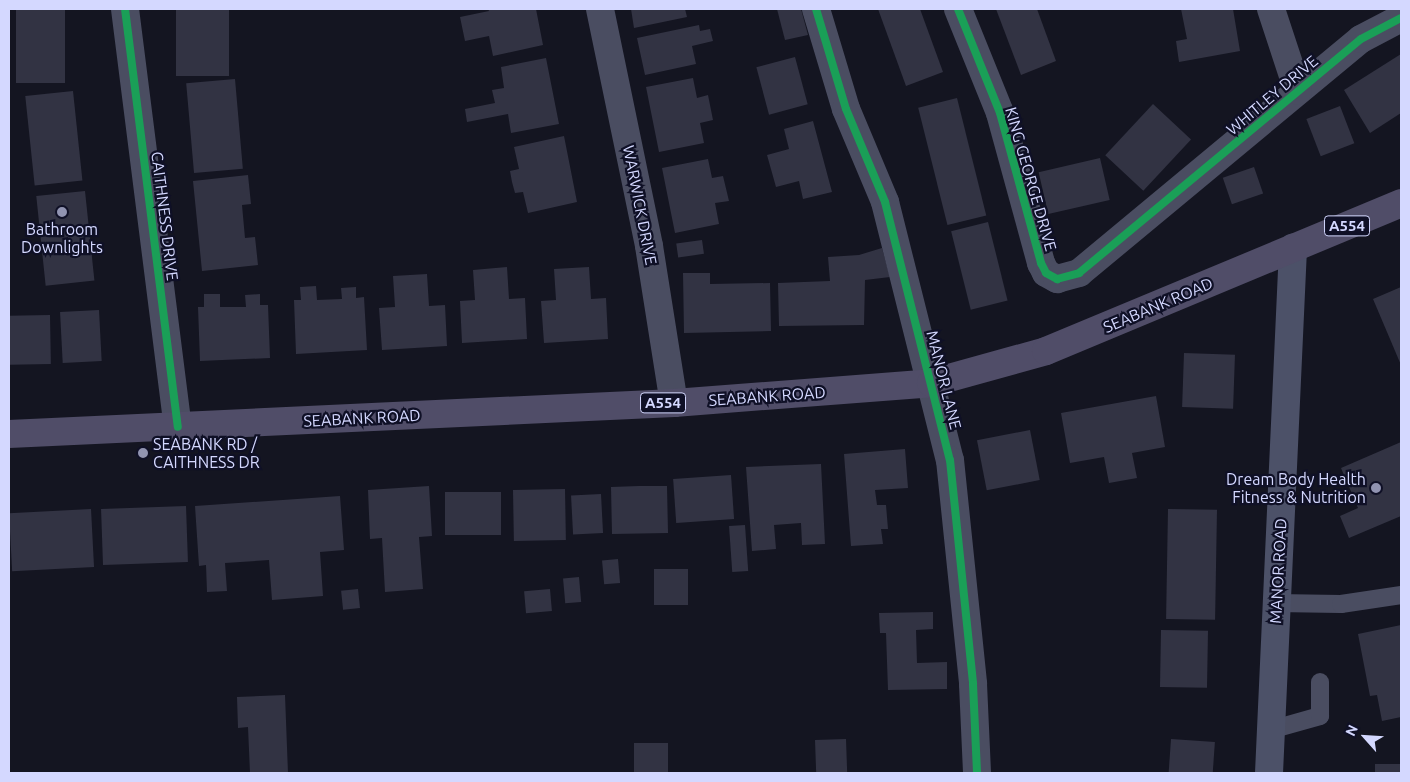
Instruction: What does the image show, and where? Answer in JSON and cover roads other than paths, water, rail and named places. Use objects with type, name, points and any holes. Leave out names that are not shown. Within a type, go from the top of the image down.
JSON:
[{"type":"main road","name":"SEABANK ROAD","points":[[9,434],[674,403],[931,383],[1046,351],[1401,203]]},
{"type":"main road","name":"MANOR ROAD","points":[[1269,773],[1293,248]]},
{"type":"street","name":"CAITHNESS DRIVE","points":[[125,9],[178,427]]},
{"type":"street","name":"WARWICK DRIVE","points":[[600,9],[649,246],[674,403]]},
{"type":"street","name":"MANOR LANE","points":[[816,9],[846,109],[885,202],[950,460],[974,684],[977,773]]},
{"type":"street","name":"KING GEORGE DRIVE","points":[[958,9],[1000,113],[1033,242],[1046,272],[1057,279],[1079,273],[1168,202]]},
{"type":"street","points":[[1271,9],[1298,91]]},
{"type":"street","name":"WHITLEY DRIVE","points":[[1168,202],[1361,39],[1401,18]]},
{"type":"lane","points":[[1276,603],[1341,604],[1401,595]]},
{"type":"lane","points":[[1270,730],[1320,716],[1320,682]]},
{"type":"place","name":"Bathroom Downlights","points":[[62,212]]},
{"type":"place","name":"SEABANK RD / CAITHNESS DR","points":[[143,453]]},
{"type":"place","name":"Dream Body Health Fitness & Nutrition","points":[[1376,488]]}]
